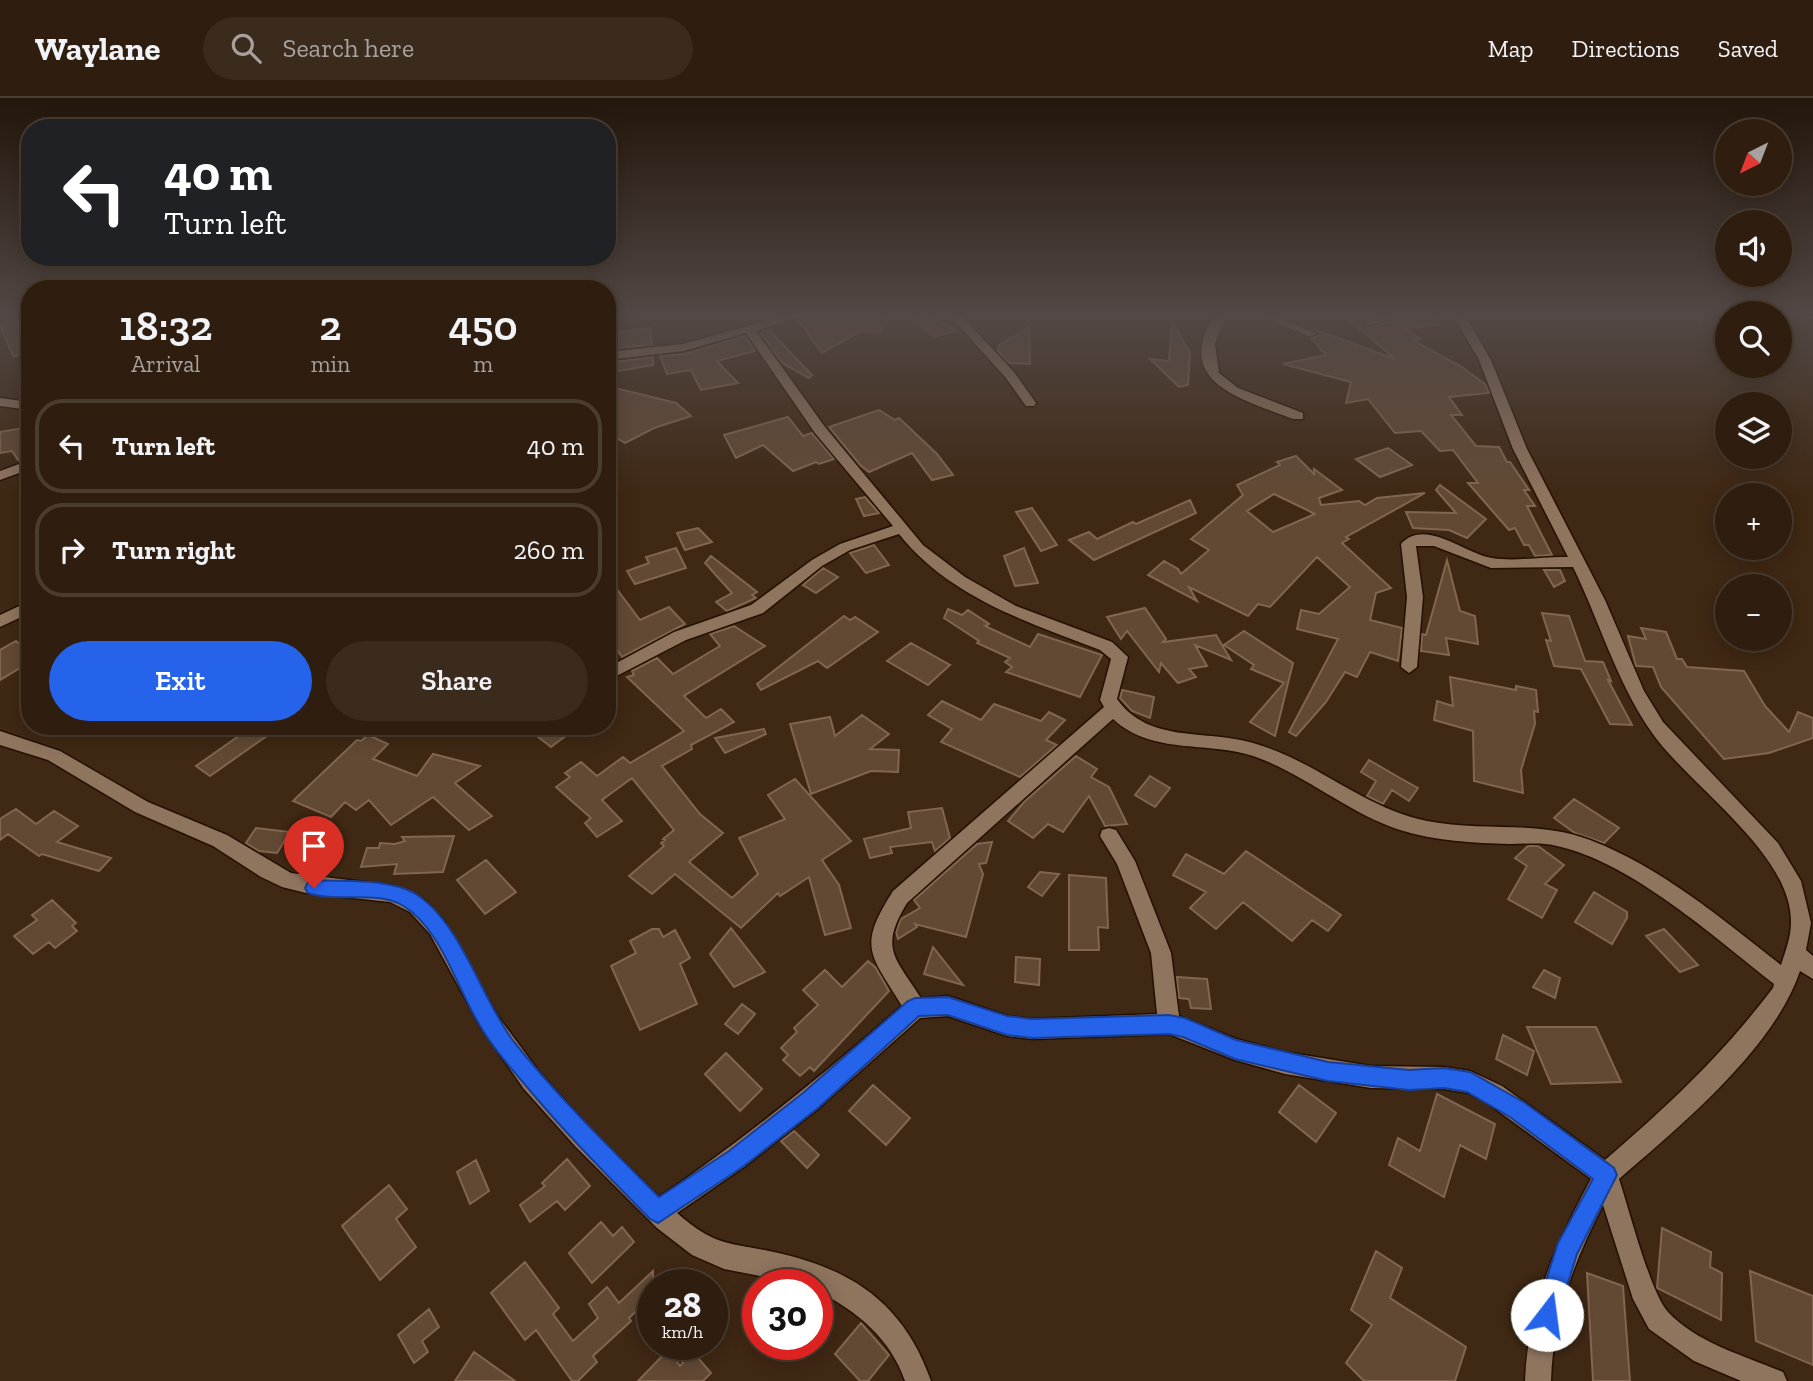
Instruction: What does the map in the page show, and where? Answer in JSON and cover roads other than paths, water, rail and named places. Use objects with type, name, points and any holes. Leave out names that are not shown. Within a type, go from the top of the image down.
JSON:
[{"type":"street","points":[[781,375],[820,430],[918,548],[982,594],[1038,622],[1115,651],[1120,657],[1108,700],[1113,709],[1140,730],[1161,737],[1224,742],[1252,749],[1290,765],[1396,821],[1430,831],[1460,835],[1555,837],[1589,849],[1635,873],[1686,907],[1786,981]]},
{"type":"street","points":[[1010,375],[1030,403]]},
{"type":"street","points":[[1214,375],[1234,391],[1298,416]]},
{"type":"street","points":[[1491,375],[1520,449],[1578,562],[1636,692],[1657,727],[1771,849],[1794,887],[1801,923],[1795,954],[1782,993],[1742,1046],[1672,1118],[1606,1175],[1566,1251],[1550,1297],[1539,1352],[1538,1381]]},
{"type":"street","points":[[0,402],[21,405]]},
{"type":"street","points":[[0,476],[21,468]]},
{"type":"street","points":[[616,670],[696,629],[757,609],[817,563],[845,547],[901,528]]},
{"type":"street","points":[[1409,667],[1415,597],[1408,544],[1418,538],[1431,540],[1467,556],[1501,565],[1536,561],[1578,562]]},
{"type":"street","points":[[0,622],[21,611]]},
{"type":"street","points":[[915,1007],[881,953],[879,945],[900,897],[1113,709]]},
{"type":"street","points":[[0,738],[60,758],[149,812],[226,843],[274,875],[314,888],[385,892],[408,899],[448,943],[486,1018],[507,1048],[574,1128],[658,1212],[692,1242],[720,1255],[776,1265],[814,1276],[848,1292],[872,1308],[895,1334],[918,1381]]},
{"type":"street","points":[[1109,836],[1125,861],[1161,953],[1169,1024]]},
{"type":"street","points":[[1795,954],[1813,969]]},
{"type":"street","points":[[658,1212],[736,1158],[811,1100],[915,1007],[948,1006],[1007,1026],[1032,1029],[1169,1024],[1235,1049],[1328,1072],[1409,1080],[1444,1078],[1470,1082],[1517,1110],[1606,1175],[1646,1298],[1658,1320],[1703,1352],[1774,1381]]}]
